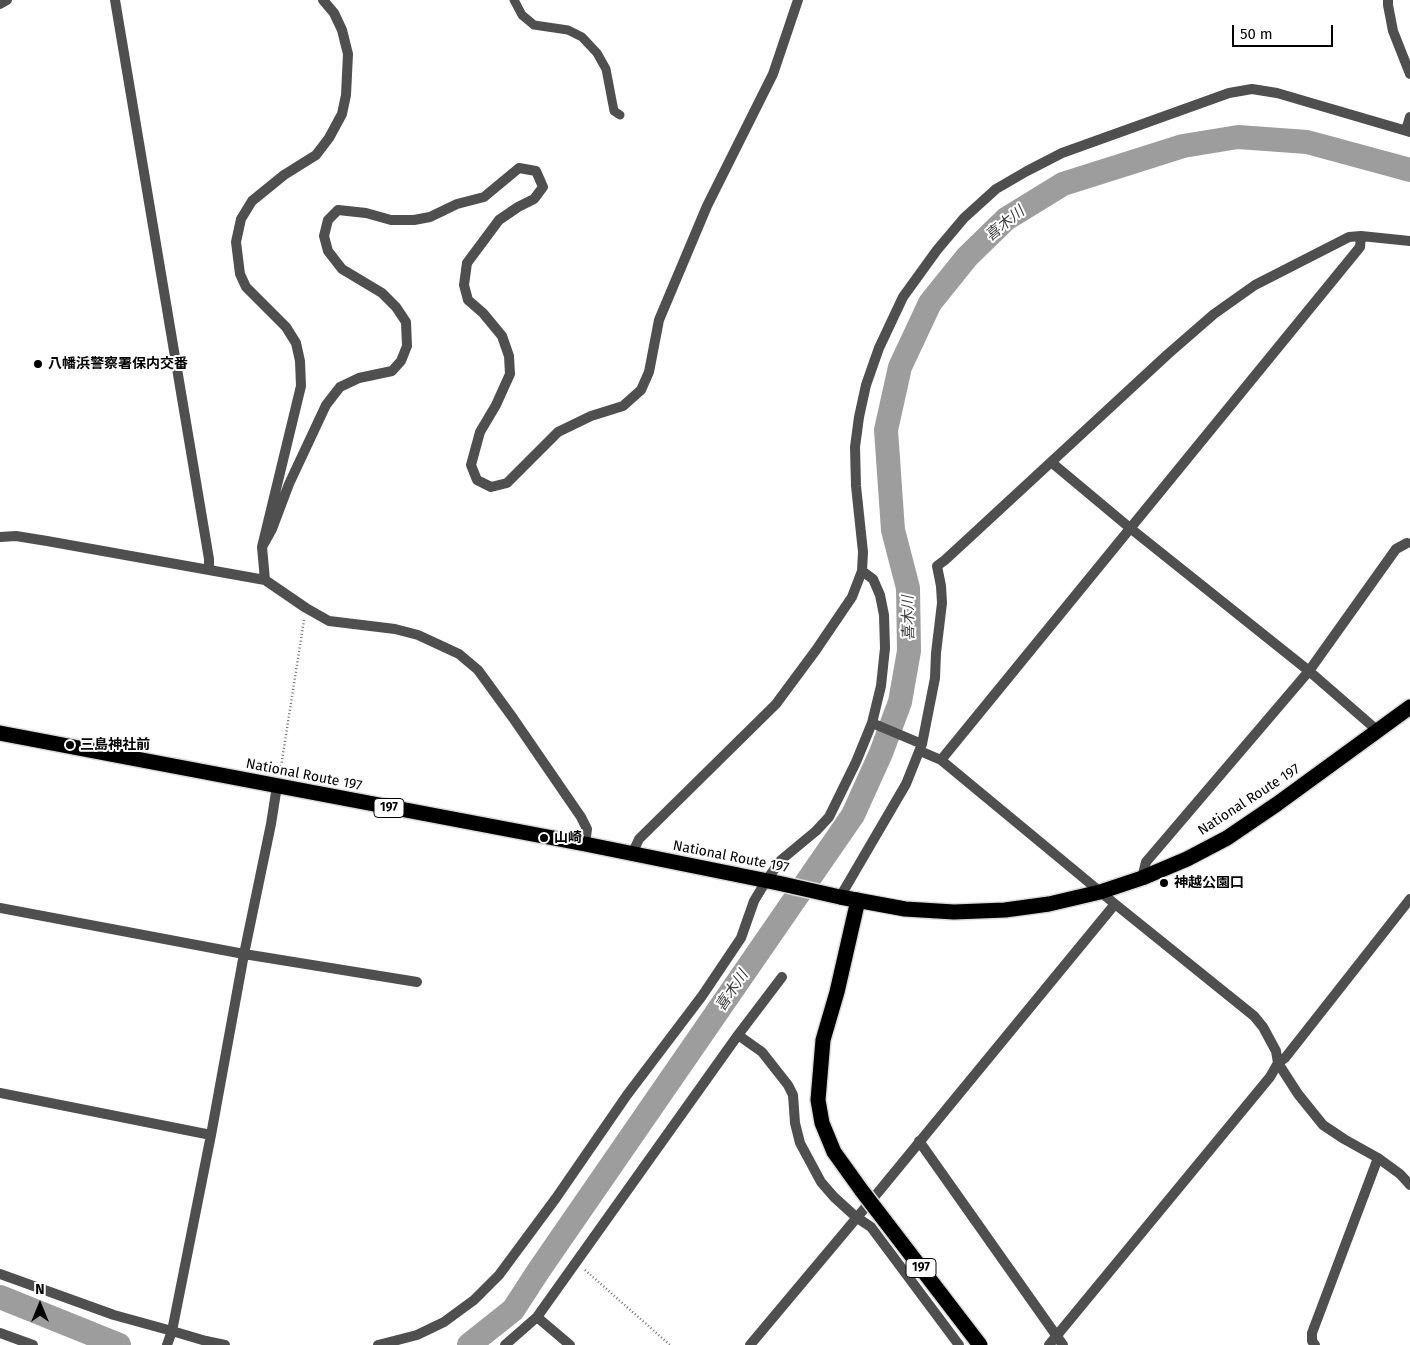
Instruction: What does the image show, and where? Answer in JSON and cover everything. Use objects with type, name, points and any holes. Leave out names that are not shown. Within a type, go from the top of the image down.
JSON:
[{"type":"highway","name":"National Route 197","points":[[0,733],[585,844],[905,909],[933,911],[1005,910],[1049,904],[1100,892],[1142,878],[1187,859],[1227,838],[1277,804],[1410,707]]},
{"type":"highway","name":"197","points":[[858,900],[837,992],[823,1040],[818,1100],[822,1123],[834,1152],[980,1345]]},
{"type":"street","points":[[0,4],[7,0]]},
{"type":"street","points":[[115,0],[210,559],[209,569]]},
{"type":"street","points":[[265,580],[262,547],[301,386],[300,361],[296,343],[286,328],[246,287],[240,274],[236,242],[241,219],[252,201],[284,175],[316,155],[330,138],[342,114],[346,95],[348,54],[342,30],[334,13],[323,0]]},
{"type":"street","points":[[1388,0],[1393,30],[1410,74]]},
{"type":"street","points":[[262,547],[272,529],[289,484],[326,405],[340,387],[359,378],[392,371],[401,361],[407,346],[406,322],[396,308],[382,293],[342,269],[328,252],[324,236],[328,220],[338,210],[366,213],[391,220],[414,220],[430,217],[457,204],[484,197],[519,168],[536,171],[543,187],[534,199],[518,206],[499,220],[467,263],[464,284],[468,300],[483,313],[502,336],[509,356],[510,374],[496,405],[480,432],[471,465],[477,480],[490,487],[507,483],[558,432],[590,416],[622,406],[641,390],[650,372],[659,320],[708,206],[773,74],[794,2]]},
{"type":"street","points":[[632,854],[638,839],[776,704],[852,598],[862,571],[863,552],[856,486],[855,447],[866,385],[876,357],[903,297],[937,250],[964,218],[996,189],[1062,153],[1229,93],[1252,89],[1277,93],[1408,131],[1410,117]]},
{"type":"street","points":[[941,760],[1360,247],[1362,236]]},
{"type":"street","points":[[835,896],[906,784],[920,745],[935,678],[942,603],[941,586],[936,566],[945,560],[1168,354],[1214,314],[1255,285],[1349,237],[1362,236],[1410,241]]},
{"type":"street","points":[[1051,462],[1130,528],[1309,671],[1378,730]]},
{"type":"street","points":[[0,537],[16,536],[48,541],[265,580],[328,621],[395,629],[418,635],[459,654],[478,670],[581,817],[587,829],[585,844]]},
{"type":"street","points":[[1142,878],[1146,862],[1309,671],[1396,549],[1407,543]]},
{"type":"street","points":[[378,1345],[417,1335],[444,1322],[474,1300],[499,1275],[556,1198],[627,1095],[702,996],[741,938],[754,901],[772,882],[781,860],[816,831],[829,817],[875,725],[881,686],[885,648],[884,614],[880,595],[873,579],[862,571]]},
{"type":"street","points":[[875,725],[920,745],[941,760],[1100,892],[1254,1016],[1276,1051],[1278,1062],[1298,1094],[1323,1125],[1378,1158],[1400,1174],[1410,1185]]},
{"type":"street","points":[[170,1337],[211,1135],[277,786]]},
{"type":"street","points":[[1049,1345],[1270,1077],[1278,1062],[1285,1058],[1410,899]]},
{"type":"street","points":[[750,1345],[1115,904]]},
{"type":"street","points":[[0,908],[244,954],[417,982]]},
{"type":"street","points":[[505,1345],[537,1317],[738,1035],[782,977]]},
{"type":"street","points":[[738,1035],[762,1052],[788,1085],[793,1095],[794,1123],[800,1143],[820,1182],[856,1217],[871,1227],[958,1345]]},
{"type":"street","points":[[0,1093],[211,1135]]},
{"type":"street","points":[[919,1141],[1063,1345]]},
{"type":"street","points":[[1315,1345],[1312,1341],[1312,1333],[1378,1158]]},
{"type":"street","points":[[0,1274],[170,1337],[225,1345]]},
{"type":"street","points":[[537,1317],[570,1345]]},
{"type":"street","points":[[0,1332],[33,1345]]},
{"type":"lane","points":[[514,0],[522,15],[534,25],[568,30],[582,37],[596,52],[606,69],[614,110],[620,116]]},
{"type":"path","points":[[277,786],[306,608]]},
{"type":"path","points":[[576,1262],[670,1345]]},
{"type":"waterway","name":"喜木川","points":[[469,1345],[513,1310],[853,815],[881,753],[900,702],[909,651],[908,588],[893,530],[886,430],[900,367],[930,303],[967,257],[1006,219],[1063,184],[1183,146],[1238,137],[1307,142],[1410,170]]},
{"type":"waterway","name":"喜木川","points":[[0,1297],[119,1345]]},
{"type":"place","name":"八幡浜警察署保内交番","points":[[38,364]]},
{"type":"place","name":"三島神社前","points":[[70,745]]},
{"type":"place","name":"山崎","points":[[544,838]]},
{"type":"place","name":"神越公園口","points":[[1164,883]]}]
